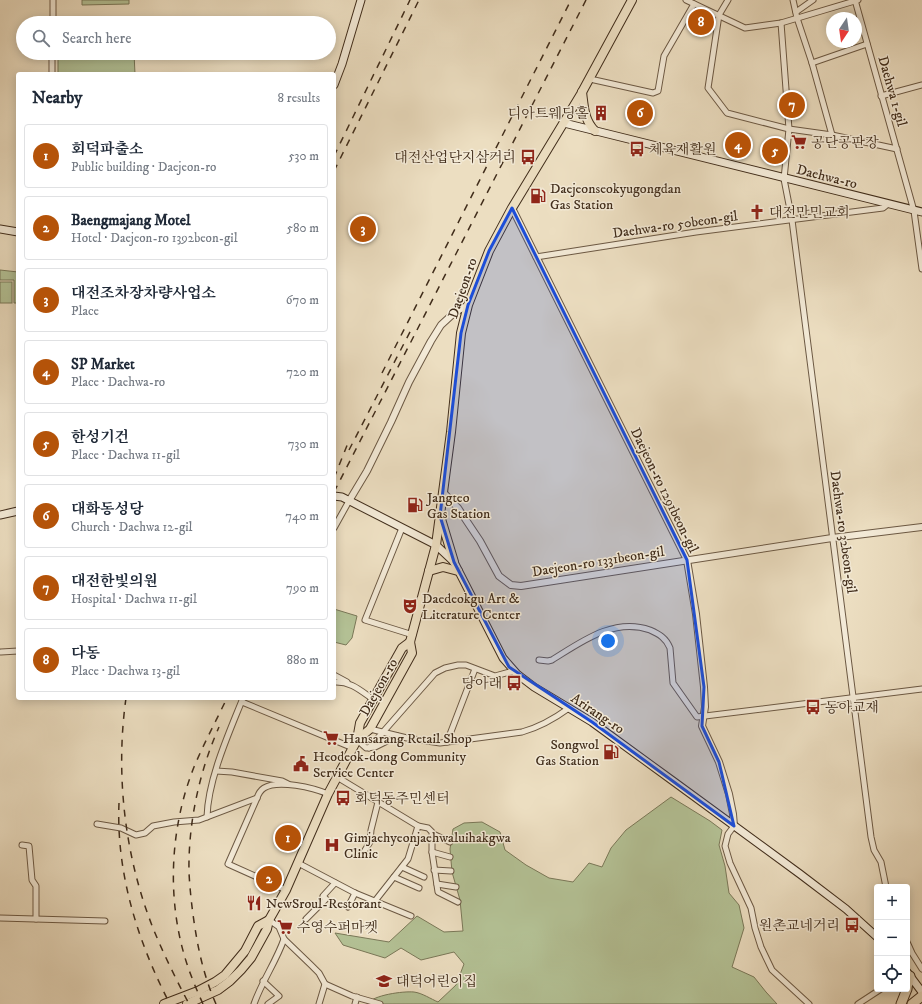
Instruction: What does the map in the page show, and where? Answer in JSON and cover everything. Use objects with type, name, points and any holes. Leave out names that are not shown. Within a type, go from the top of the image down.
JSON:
[{"type":"highway","points":[[901,1004],[906,992]]},
{"type":"highway","points":[[912,1004],[922,996]]},
{"type":"main road","points":[[336,80],[361,0]]},
{"type":"main road","name":"Daejeon-ro","points":[[357,740],[370,728],[412,653],[411,638],[436,545],[444,493],[461,333],[468,305],[489,251],[512,208],[590,79],[632,0]]},
{"type":"main road","points":[[582,92],[586,118],[590,126],[595,131]]},
{"type":"main road","name":"Daehwa-ro","points":[[564,123],[784,179],[922,212]]},
{"type":"main road","points":[[0,229],[16,232]]},
{"type":"main road","name":"Arirang-ro","points":[[336,496],[342,497],[436,545],[454,562],[502,658],[513,671],[534,687],[592,722],[846,909],[874,934]]},
{"type":"main road","points":[[0,516],[16,512]]},
{"type":"main road","points":[[440,516],[454,562]]},
{"type":"main road","points":[[429,571],[443,567],[458,571]]},
{"type":"main road","name":"Daejeon-ro","points":[[187,1004],[218,990],[230,981],[251,958],[267,930],[269,920],[286,890],[328,794],[357,740],[360,724],[402,648],[411,638]]},
{"type":"main road","name":"Daejeon-ro","points":[[164,1004],[198,991],[225,975],[245,951],[258,926],[269,920]]},
{"type":"main road","points":[[910,977],[922,992]]},
{"type":"street","points":[[53,0],[53,16]]},
{"type":"street","points":[[686,0],[745,28],[781,23],[856,0]]},
{"type":"street","points":[[728,0],[719,15],[708,88],[727,113],[789,129],[832,135],[897,149]]},
{"type":"street","points":[[793,0],[832,135]]},
{"type":"street","points":[[796,12],[813,0]]},
{"type":"street","name":"Daehwa 1-gil","points":[[856,0],[881,96],[914,211],[922,269]]},
{"type":"street","points":[[590,79],[653,93],[658,92],[664,56],[694,4]]},
{"type":"street","name":"Daehwa-ro 32beon-gil","points":[[781,23],[789,129],[784,179],[792,220],[871,836],[874,850],[880,862],[885,884]]},
{"type":"street","points":[[812,63],[867,44]]},
{"type":"street","points":[[52,60],[52,72]]},
{"type":"street","points":[[881,96],[922,84]]},
{"type":"street","name":"Daehwa-ro 50beon-gil","points":[[536,257],[688,233],[883,208],[888,204]]},
{"type":"street","name":"Daejeon-ro 1291beon-gil","points":[[512,208],[687,560],[696,614],[705,707],[702,726],[719,762],[729,794],[734,826]]},
{"type":"street","points":[[336,524],[367,471],[409,382],[431,341],[441,325],[468,305]]},
{"type":"street","name":"Daejeon-ro 1331beon-gil","points":[[444,493],[458,508],[480,542],[499,576],[511,585],[521,586],[832,538],[922,527]]},
{"type":"street","points":[[402,528],[365,620],[411,638]]},
{"type":"street","points":[[539,660],[548,661],[596,633],[631,626],[643,628],[659,634],[668,642],[670,648],[673,683],[697,717],[922,689]]},
{"type":"street","points":[[0,652],[16,652]]},
{"type":"street","points":[[369,748],[435,673],[445,668],[458,665],[466,665],[495,676],[513,671]]},
{"type":"street","points":[[447,742],[476,668]]},
{"type":"street","points":[[336,676],[354,686],[374,700]]},
{"type":"street","points":[[336,682],[347,683],[354,686]]},
{"type":"street","points":[[207,818],[209,799],[216,771],[242,700],[353,748]]},
{"type":"street","points":[[370,728],[398,736],[430,742],[447,742],[528,730],[555,718],[569,708]]},
{"type":"street","points":[[357,740],[363,747],[369,748],[375,747],[398,736]]},
{"type":"street","points":[[216,771],[232,772],[282,781],[289,785]]},
{"type":"street","points":[[337,777],[418,826],[428,828],[433,834],[450,842]]},
{"type":"street","points":[[286,890],[228,864],[257,798],[263,788],[289,785],[319,790],[328,794]]},
{"type":"street","points":[[97,824],[121,828],[136,835],[145,832],[153,826],[207,818],[257,798]]},
{"type":"street","points":[[362,855],[370,842],[371,830],[378,802]]},
{"type":"street","points":[[375,901],[408,859],[418,826]]},
{"type":"street","points":[[734,826],[728,834],[725,846],[730,863],[751,908],[761,947],[772,970],[809,1004]]},
{"type":"street","points":[[433,834],[432,852],[438,892],[458,902]]},
{"type":"street","points":[[22,845],[29,846],[32,880],[36,886],[36,919]]},
{"type":"street","points":[[432,852],[450,857]]},
{"type":"street","points":[[298,863],[335,883],[411,916]]},
{"type":"street","points":[[402,867],[424,877]]},
{"type":"street","points":[[434,870],[451,871]]},
{"type":"street","points":[[394,877],[419,888]]},
{"type":"street","points":[[306,920],[326,899],[323,896],[335,883]]},
{"type":"street","points":[[437,884],[456,887]]},
{"type":"street","points":[[348,907],[355,892]]},
{"type":"street","points":[[0,918],[105,921]]},
{"type":"street","points":[[269,920],[279,928],[284,939],[319,973],[325,984],[357,997],[380,1004]]},
{"type":"street","points":[[254,1004],[284,939]]},
{"type":"street","points":[[910,949],[922,969]]},
{"type":"street","points":[[264,981],[279,996],[268,1004]]},
{"type":"street","points":[[319,1004],[325,984]]},
{"type":"street","points":[[858,1004],[876,992]]},
{"type":"street","points":[[355,1004],[357,997]]},
{"type":"highlighted area","points":[[512,208],[687,560],[704,687],[702,726],[719,762],[734,826],[592,722],[509,667],[454,562],[440,516],[461,333],[468,305],[489,251]]},
{"type":"green space","points":[[82,0],[129,0],[129,4],[82,5]]},
{"type":"green space","points":[[58,60],[134,60],[135,72],[58,72]]},
{"type":"green space","points":[[0,270],[16,272],[16,303],[14,303],[14,280],[0,280]]},
{"type":"green space","points":[[0,282],[12,282],[12,303],[0,303]]},
{"type":"green space","points":[[336,610],[357,616],[352,638],[346,645],[336,642]]},
{"type":"green space","points":[[671,797],[722,830],[719,845],[725,866],[729,893],[739,905],[744,928],[732,967],[754,977],[777,1004],[367,1004],[375,998],[382,996],[409,992],[420,994],[438,1002],[456,985],[464,964],[454,952],[421,960],[401,948],[385,958],[343,945],[335,933],[389,942],[417,916],[444,932],[463,931],[460,900],[452,872],[450,849],[453,829],[464,823],[482,822],[500,832],[505,850],[526,865],[549,878],[573,882],[589,863],[602,867],[611,848],[626,830]]},
{"type":"railway","points":[[336,152],[410,0]]},
{"type":"railway","points":[[336,167],[419,0]]},
{"type":"railway","points":[[382,373],[571,0]]},
{"type":"railway","points":[[336,488],[586,0]]},
{"type":"railway","points":[[349,450],[412,328]]},
{"type":"railway","points":[[336,473],[348,443]]},
{"type":"railway","points":[[126,700],[123,727],[122,787],[125,817],[136,876],[155,933],[189,1004]]},
{"type":"railway","points":[[203,1004],[189,970],[177,920],[174,894],[175,842],[179,816],[194,767],[226,700]]},
{"type":"railway","points":[[216,1004],[206,976],[197,938],[190,887],[189,855],[190,836],[200,780],[219,727]]},
{"type":"railway","points":[[119,803],[121,855],[131,907],[148,957],[170,1004]]},
{"type":"place","name":"다동","points":[[701,22]]},
{"type":"place","name":"대전한빛의원","points":[[792,105]]},
{"type":"place","name":"디아트웨딩홀","points":[[601,113]]},
{"type":"place","name":"대화동성당","points":[[640,113]]},
{"type":"place","name":"공단공판장","points":[[799,142]]},
{"type":"place","name":"SP Market","points":[[738,145]]},
{"type":"place","name":"체육재활원","points":[[637,149]]},
{"type":"place","name":"한성기건","points":[[775,151]]},
{"type":"place","name":"대전산업단지삼거리","points":[[528,157]]},
{"type":"place","name":"Daejeonseokyugongdan Gas Station","points":[[538,196]]},
{"type":"place","name":"대전만민교회","points":[[757,212]]},
{"type":"place","name":"대전조차장차량사업소","points":[[363,229]]},
{"type":"place","name":"Jangteo Gas Station","points":[[415,505]]},
{"type":"place","name":"Daedeokgu Art & Literature Center","points":[[410,606]]},
{"type":"place","name":"당아래","points":[[514,683]]},
{"type":"place","name":"동아교재","points":[[813,707]]},
{"type":"place","name":"Hansarang Retail Shop","points":[[331,738]]},
{"type":"place","name":"Songwol Gas Station","points":[[611,752]]},
{"type":"place","name":"Heodeok-dong Community Service Center","points":[[301,764]]},
{"type":"place","name":"회덕동주민센터","points":[[343,798]]},
{"type":"place","name":"회덕파출소","points":[[288,838]]},
{"type":"place","name":"Gimjaehyeonjaehwaluihakgwa Clinic","points":[[332,845]]},
{"type":"place","name":"Baengmajang Motel","points":[[269,879]]},
{"type":"place","name":"NewSroul-Restorant","points":[[254,903]]},
{"type":"place","name":"원촌교네거리","points":[[852,925]]},
{"type":"place","name":"수영수퍼마켓","points":[[285,927]]},
{"type":"place","name":"대덕어린이집","points":[[384,981]]}]
